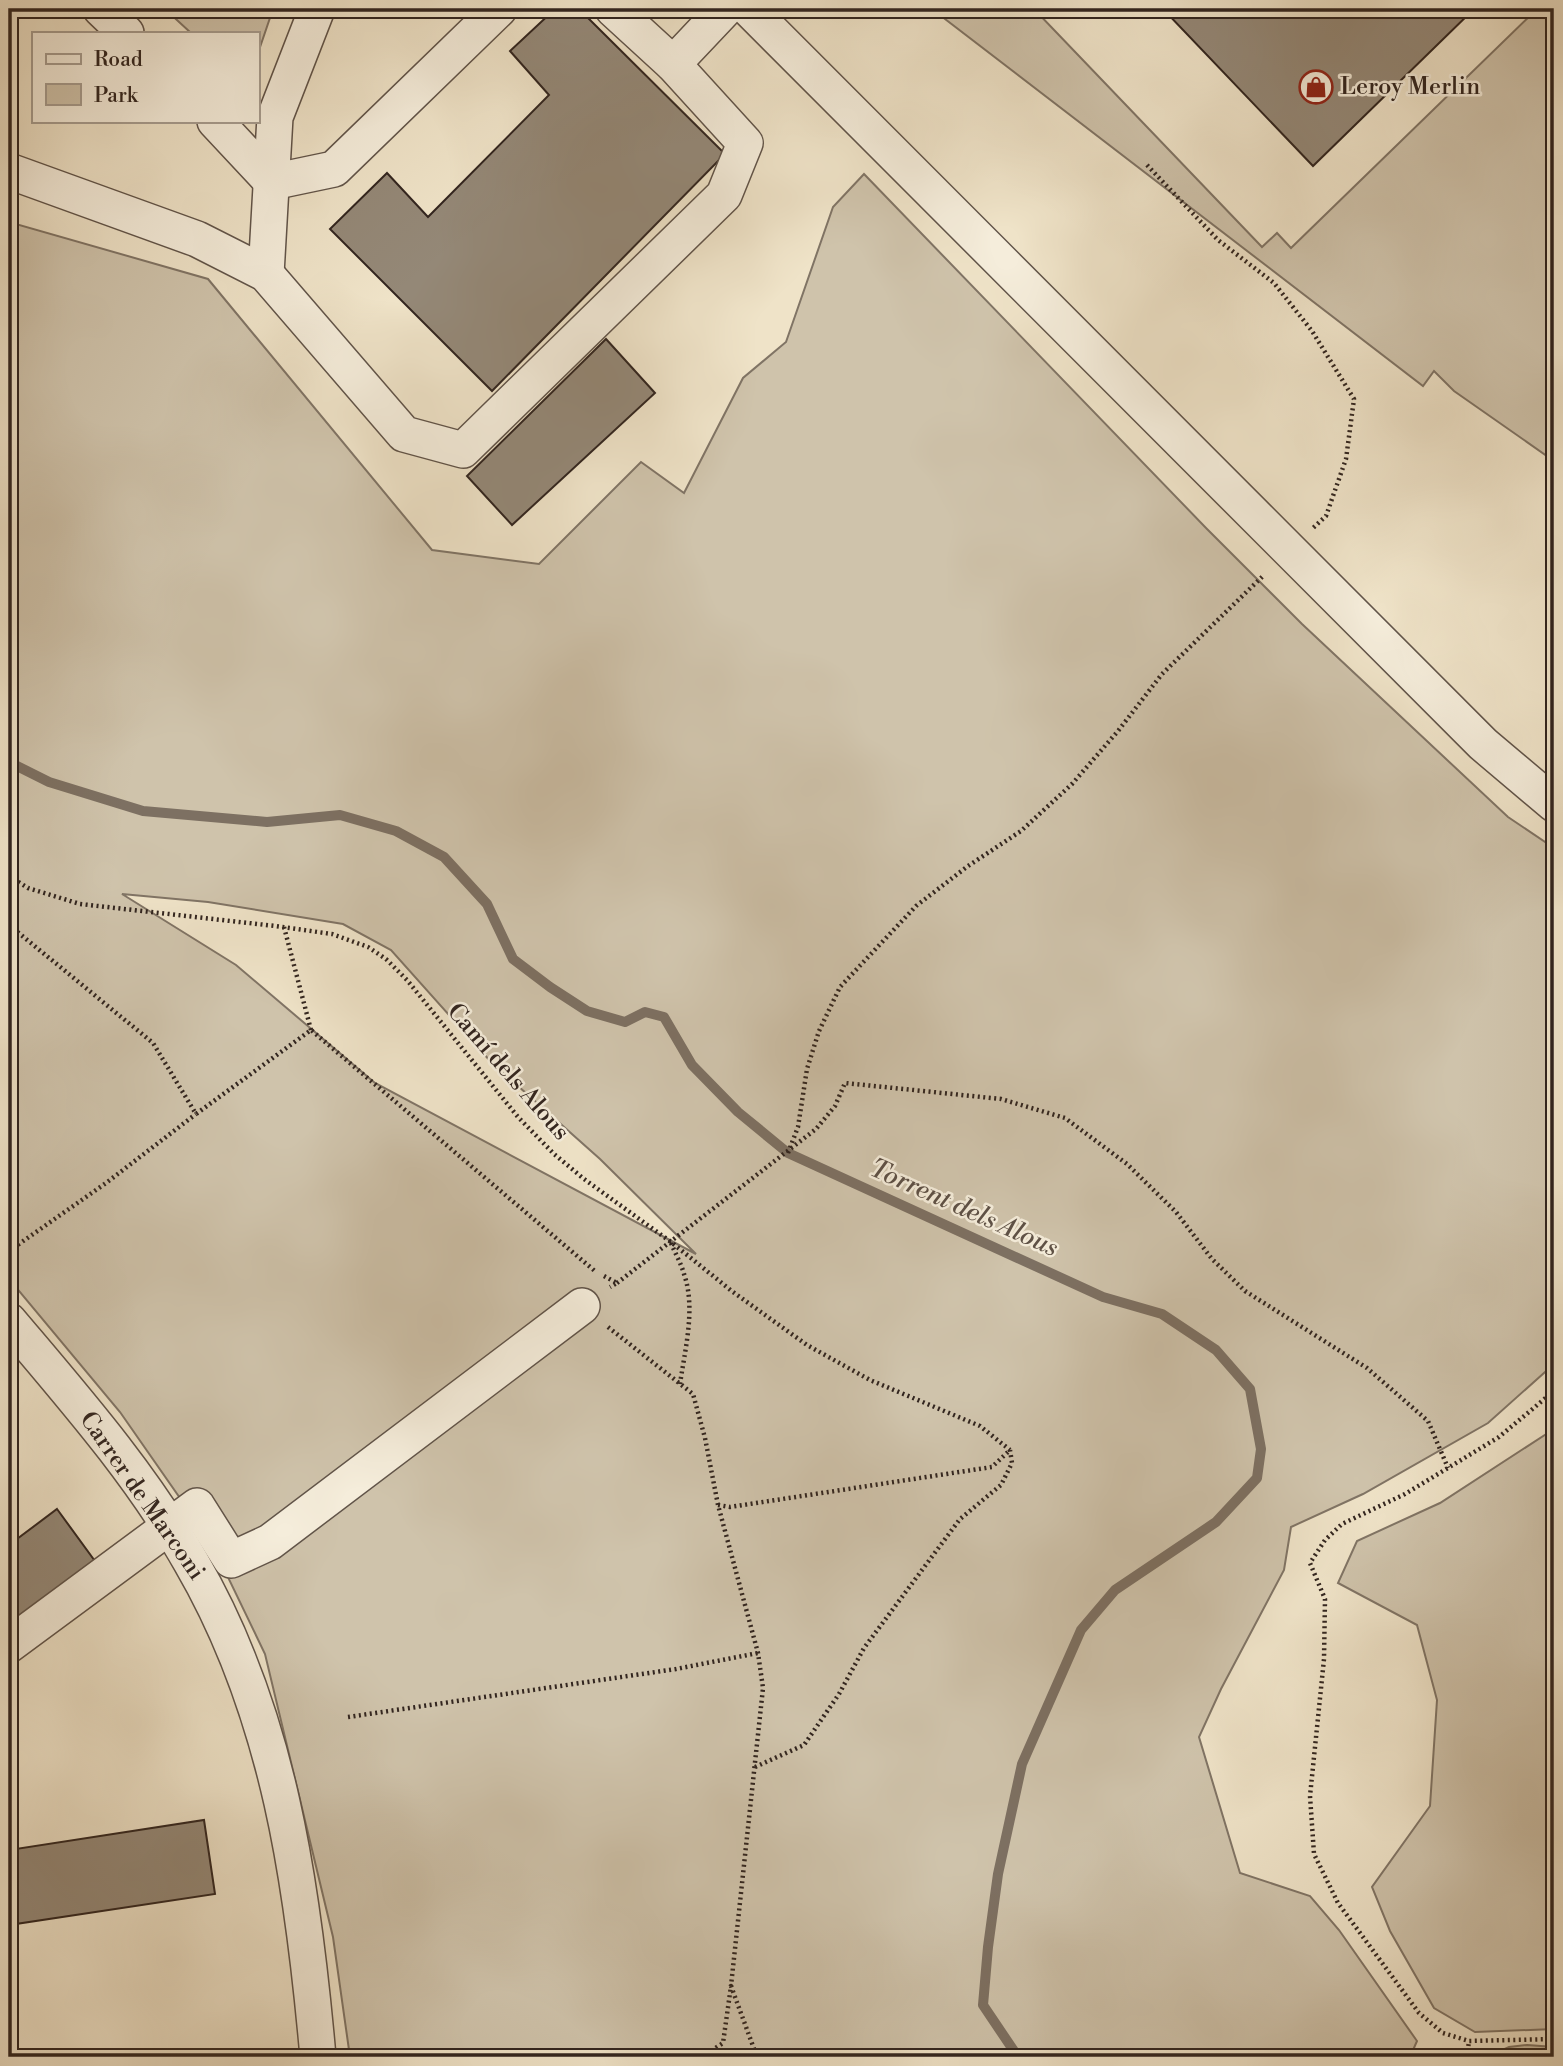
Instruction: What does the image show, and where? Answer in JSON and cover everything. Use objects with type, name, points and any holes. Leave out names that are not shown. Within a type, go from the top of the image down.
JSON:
[{"type":"street","points":[[101,9],[125,32]]},
{"type":"street","points":[[266,274],[275,117],[317,9]]},
{"type":"street","points":[[272,182],[334,169],[499,9]]},
{"type":"street","points":[[9,171],[197,239],[266,274],[404,434],[463,450],[724,195],[746,143],[673,64],[613,9]]},
{"type":"street","points":[[673,64],[725,9]]},
{"type":"street","points":[[749,9],[1483,744],[1554,804]]},
{"type":"street","points":[[216,122],[272,182]]},
{"type":"street","points":[[9,1645],[197,1506],[231,1560],[270,1542],[582,1306]]},
{"type":"street","name":"Carrer de Marconi","points":[[9,1321],[110,1441],[169,1526],[208,1593],[234,1651],[268,1740],[283,1804],[307,1940],[318,2057]]},
{"type":"path","points":[[788,1153],[798,1126],[807,1069],[818,1031],[840,987],[916,906],[968,866],[1021,831],[1072,784],[1162,674],[1326,516],[1346,459],[1354,399],[1312,331],[1274,283],[1218,240],[1147,165]]},
{"type":"path","name":"Camí dels Alous","points":[[9,876],[28,888],[79,904],[284,927],[354,940],[386,959],[407,980],[518,1117],[584,1180],[671,1242],[733,1292],[826,1357],[870,1380],[980,1426],[1010,1450]]},
{"type":"path","points":[[9,925],[153,1043],[196,1114]]},
{"type":"path","points":[[284,927],[312,1030],[593,1270],[617,1283]]},
{"type":"path","points":[[9,1251],[106,1183],[312,1030]]},
{"type":"path","points":[[702,2057],[723,2043],[731,1986],[763,1688],[758,1653],[718,1505],[693,1394],[582,1306],[617,1283],[788,1153],[816,1129],[835,1106],[845,1083],[1001,1098],[1065,1118],[1127,1164],[1176,1212],[1212,1259],[1245,1291],[1367,1368],[1428,1421],[1448,1468]]},
{"type":"path","points":[[671,1242],[685,1276],[688,1299],[688,1330],[680,1384]]},
{"type":"path","points":[[1554,1391],[1499,1437],[1405,1494],[1342,1524],[1325,1540],[1310,1563],[1325,1599],[1324,1659],[1310,1796],[1314,1854],[1338,1903],[1419,2013],[1443,2033],[1469,2041],[1554,2039]]},
{"type":"path","points":[[718,1505],[730,1507],[992,1466],[1010,1450]]},
{"type":"path","points":[[755,1767],[804,1745],[839,1694],[864,1648],[960,1519],[1001,1485],[1012,1463],[1010,1450]]},
{"type":"path","points":[[348,1717],[676,1669],[758,1653]]},
{"type":"path","points":[[731,1986],[757,2057]]},
{"type":"path","points":[[1467,2057],[1469,2041]]},
{"type":"green space","points":[[165,9],[273,9],[259,50],[259,32],[190,32]]},
{"type":"green space","points":[[932,9],[1034,9],[1262,247],[1277,233],[1291,248],[1537,9],[1554,9],[1554,461],[1454,391],[1434,371],[1423,386]]},
{"type":"green space","points":[[864,174],[1302,624],[1508,817],[1554,848],[1554,1364],[1488,1423],[1363,1494],[1291,1527],[1284,1570],[1221,1689],[1199,1737],[1240,1873],[1310,1896],[1339,1930],[1417,2041],[1410,2057],[350,2057],[333,1937],[265,1654],[212,1544],[120,1412],[9,1279],[9,222],[208,279],[432,550],[539,564],[641,462],[684,493],[743,378],[786,342],[833,207]],"holes":[[[122,894],[208,902],[343,924],[391,950],[491,1062],[600,1159],[696,1254],[375,1083],[236,965]]]},
{"type":"green space","points":[[1554,1429],[1554,2029],[1475,2032],[1434,2008],[1390,1931],[1372,1887],[1430,1806],[1437,1700],[1417,1625],[1338,1583],[1357,1541],[1440,1503]]},
{"type":"green space","points":[[1509,2047],[1554,2047],[1554,2057],[1487,2057]]},
{"type":"building","points":[[555,9],[579,9],[725,154],[492,391],[330,229],[387,173],[428,217],[549,95],[510,51]]},
{"type":"building","name":"Leroy Merlin","points":[[1163,9],[1474,9],[1313,166]]},
{"type":"building","points":[[606,339],[655,393],[512,525],[467,476]]},
{"type":"building","points":[[57,1509],[100,1568],[9,1635],[9,1545]]},
{"type":"building","points":[[204,1820],[215,1894],[9,1925],[9,1850]]},
{"type":"waterway","name":"Torrent dels Alous","points":[[9,762],[49,782],[143,811],[267,822],[340,815],[396,831],[444,857],[487,904],[513,959],[550,987],[587,1011],[625,1022],[645,1012],[664,1017],[692,1065],[738,1112],[788,1153],[1103,1297],[1162,1314],[1216,1350],[1250,1389],[1261,1449],[1257,1478],[1216,1522],[1115,1590],[1081,1630],[1022,1764],[998,1874],[983,2005],[1018,2057]]},
{"type":"place","name":"Leroy Merlin","points":[[1316,87]]}]
